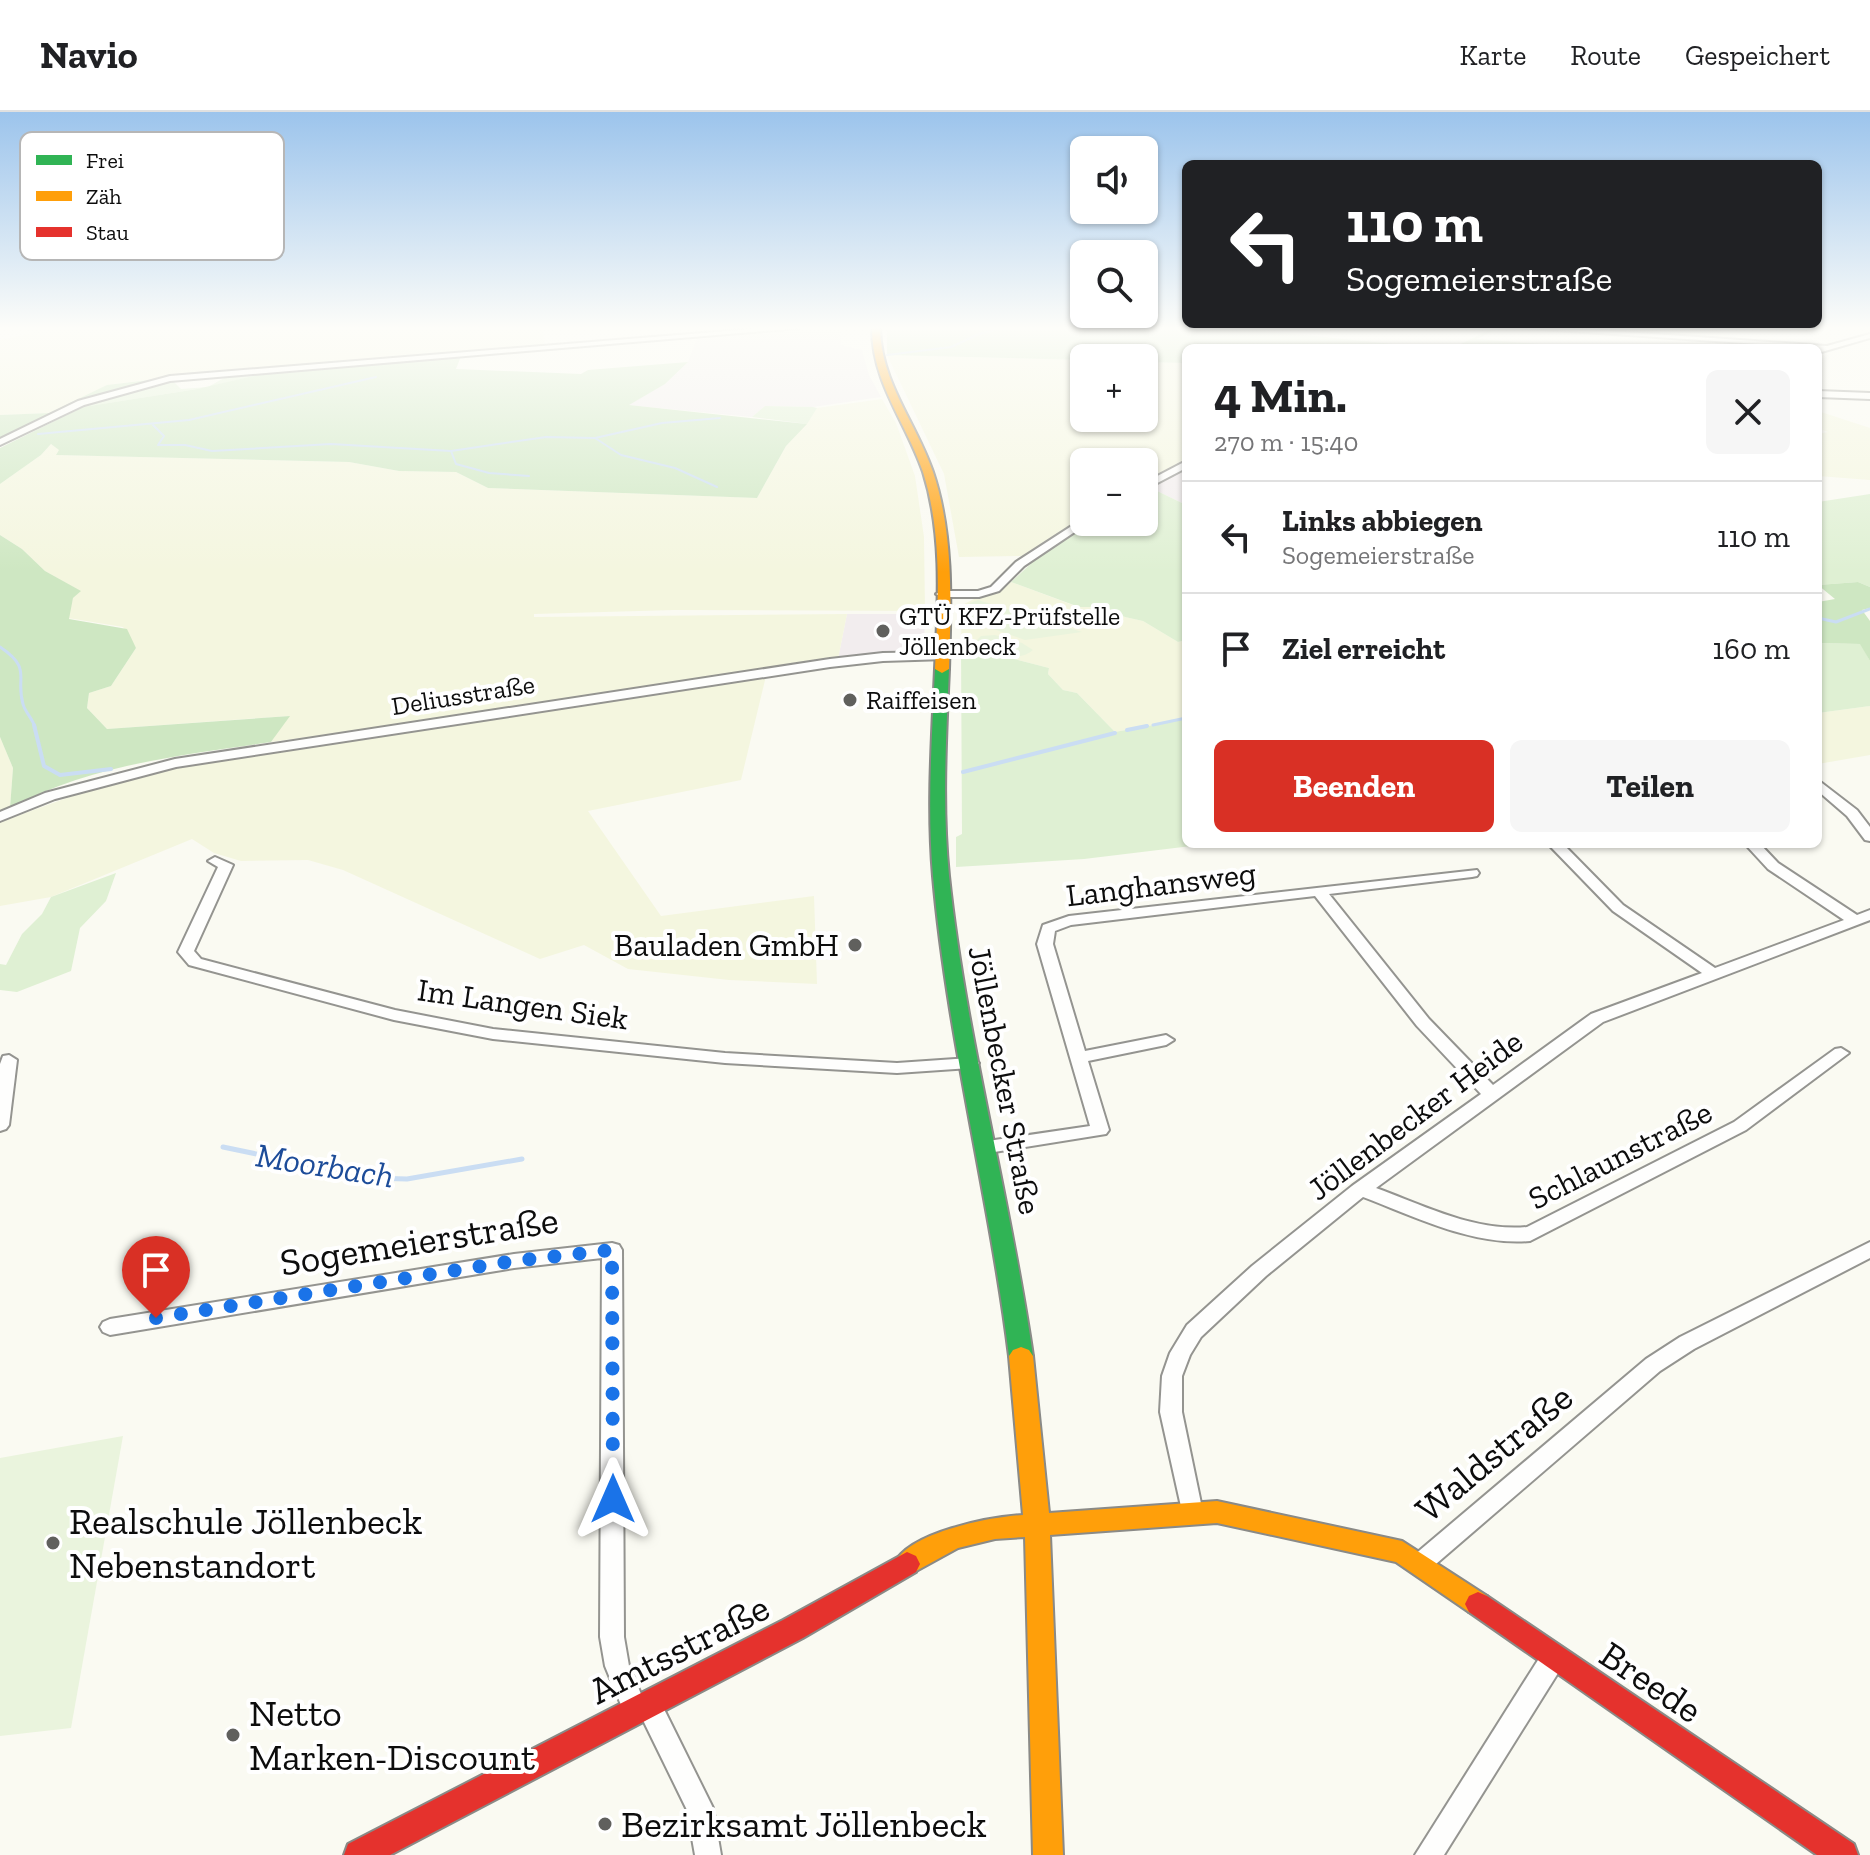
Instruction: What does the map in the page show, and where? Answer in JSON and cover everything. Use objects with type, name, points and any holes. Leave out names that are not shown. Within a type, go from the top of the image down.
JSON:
[{"type":"main road","name":"Jöllenbecker Straße","points":[[901,409],[930,481],[939,528],[942,594],[940,864],[949,946],[988,1147],[1020,1339],[1036,1525],[1048,1855]]},
{"type":"main road","name":"Waldstraße","points":[[1036,1525],[1192,1513],[1238,1515],[1379,1544],[1421,1563]]},
{"type":"main road","name":"Amtsstraße","points":[[359,1855],[793,1629],[952,1538],[972,1531],[1036,1525]]},
{"type":"main road","name":"Breede","points":[[1421,1563],[1843,1855]]},
{"type":"street","points":[[0,442],[68,409]]},
{"type":"street","points":[[1158,479],[1182,466]]},
{"type":"street","points":[[942,594],[979,594],[995,589],[1020,564],[1070,530]]},
{"type":"street","name":"Deliusstraße","points":[[0,817],[50,796],[175,763],[830,663],[883,657],[942,656]]},
{"type":"street","points":[[1822,787],[1852,813],[1870,837]]},
{"type":"street","points":[[1559,848],[1618,908],[1712,973]]},
{"type":"street","points":[[1756,848],[1773,866],[1863,917]]},
{"type":"street","name":"Im Langen Siek","points":[[215,861],[226,865],[186,952],[195,962],[394,1015],[556,1042],[699,1057],[897,1068],[970,1063]]},
{"type":"street","name":"Langhansweg","points":[[1079,1058],[1045,944],[1048,928],[1069,921],[1472,873]]},
{"type":"street","points":[[1320,892],[1445,1051],[1492,1094]]},
{"type":"street","name":"Jöllenbecker Heide","points":[[1192,1513],[1171,1412],[1172,1376],[1180,1353],[1194,1331],[1259,1271],[1362,1190],[1597,1018],[1863,917]]},
{"type":"street","points":[[988,1147],[1100,1130],[1079,1058],[1166,1040]]},
{"type":"street","name":"Schlaunstraße","points":[[1362,1190],[1488,1233],[1511,1238],[1530,1234],[1740,1126],[1841,1053]]},
{"type":"street","points":[[0,1125],[9,1060]]},
{"type":"street","name":"Waldstraße","points":[[1421,1563],[1653,1365],[1687,1343],[1870,1249]]},
{"type":"street","name":"Sogemeierstraße","points":[[110,1327],[514,1261],[612,1250],[612,1637],[617,1666],[642,1706]]},
{"type":"street","points":[[1428,1855],[1554,1657]]},
{"type":"street","points":[[642,1706],[700,1808],[708,1855]]},
{"type":"shaded area","points":[[672,409],[761,409],[752,417]]},
{"type":"shaded area","points":[[1182,471],[1182,503],[1158,491],[1158,484]]},
{"type":"shaded area","points":[[847,614],[925,614],[924,648],[838,659]]},
{"type":"green space","points":[[0,409],[57,409],[49,413],[0,415]]},
{"type":"green space","points":[[66,409],[0,439],[0,415]]},
{"type":"green space","points":[[78,409],[670,409],[807,424],[786,446],[757,498],[488,488],[456,472],[399,471],[349,462],[56,455],[59,450],[51,444],[41,455],[0,484],[0,448]]},
{"type":"green space","points":[[761,409],[816,409],[807,424],[752,417]]},
{"type":"green space","points":[[816,409],[888,409],[915,476],[924,537],[925,611],[674,610],[534,614],[534,617],[847,614],[838,659],[271,742],[289,716],[107,729],[87,708],[89,693],[111,686],[136,648],[123,627],[68,618],[73,598],[80,591],[45,571],[22,549],[0,535],[0,484],[41,455],[51,444],[60,450],[57,455],[349,462],[399,471],[456,472],[488,488],[757,498],[786,446]]},
{"type":"green space","points":[[913,409],[1070,409],[1070,432],[1158,432],[1158,409],[1182,409],[1182,462],[1158,475],[1158,448],[1070,448],[1070,525],[1022,556],[959,557],[944,474]]},
{"type":"green space","points":[[1822,412],[1870,428],[1870,480],[1822,476],[1822,433],[1828,432],[1822,430]]},
{"type":"green space","points":[[1158,491],[1182,503],[1182,641],[1178,642],[1143,621],[1104,607],[1079,607],[1011,582],[1036,559],[1070,536],[1158,536]]},
{"type":"green space","points":[[1870,494],[1870,587],[1858,582],[1822,585],[1822,501]]},
{"type":"green space","points":[[0,535],[22,549],[45,571],[81,591],[73,598],[69,619],[127,629],[136,648],[111,686],[89,693],[87,708],[107,729],[290,716],[271,742],[171,757],[104,772],[40,793],[10,808],[13,768],[0,737]]},
{"type":"green space","points":[[1011,582],[1078,607],[1104,607],[1143,621],[1178,642],[1182,641],[1182,720],[1115,732],[1077,693],[1063,690],[1048,674],[1049,668],[961,645],[962,605],[999,593]]},
{"type":"green space","points":[[1858,582],[1870,587],[1870,608],[1862,610],[1870,621],[1870,661],[1860,644],[1822,643],[1822,601],[1835,599],[1822,588],[1822,585]]},
{"type":"green space","points":[[978,600],[1082,632],[1025,640],[962,618],[962,606]]},
{"type":"green space","points":[[995,635],[1022,643],[1033,650],[1011,657],[973,644],[981,636]]},
{"type":"green space","points":[[1822,643],[1861,644],[1870,661],[1870,706],[1822,712]]},
{"type":"green space","points":[[961,645],[1049,668],[1048,674],[1063,690],[1077,693],[1115,732],[1182,720],[1182,847],[1084,859],[956,867],[956,837],[962,834]]},
{"type":"green space","points":[[766,676],[741,780],[588,811],[661,916],[814,896],[817,984],[729,980],[628,969],[584,945],[540,959],[343,870],[308,860],[241,861],[214,853],[192,839],[51,897],[0,906],[0,822],[103,785],[175,768]]},
{"type":"green space","points":[[1870,706],[1870,755],[1822,763],[1822,712]]},
{"type":"green space","points":[[0,737],[13,768],[10,808],[0,813]]},
{"type":"green space","points":[[116,873],[106,901],[80,928],[71,971],[17,992],[0,990],[0,964],[6,965],[22,934],[42,914],[51,897]]},
{"type":"green space","name":"Realschule Jöllenbeck Nebenstandort","points":[[123,1436],[71,1728],[0,1736],[0,1458]]},
{"type":"waterway","points":[[38,434],[189,420],[235,409]]},
{"type":"waterway","points":[[595,438],[662,423],[720,418]]},
{"type":"waterway","points":[[153,425],[164,436],[158,445],[185,445],[212,451],[331,444],[451,451]]},
{"type":"waterway","points":[[451,451],[546,437],[595,438]]},
{"type":"waterway","points":[[595,438],[621,455],[675,468],[717,487]]},
{"type":"waterway","points":[[451,451],[456,464],[489,473],[529,476]]},
{"type":"waterway","points":[[1822,619],[1836,622],[1870,609]]},
{"type":"waterway","name":"Moorbach","points":[[0,647],[20,668],[23,704],[34,726]]},
{"type":"waterway","points":[[1153,725],[1182,719]]},
{"type":"waterway","name":"Moorbach","points":[[34,726],[44,766],[60,775],[111,769]]},
{"type":"waterway","points":[[1127,730],[1147,726]]},
{"type":"waterway","points":[[963,772],[1115,733]]},
{"type":"waterway","name":"Moorbach","points":[[223,1147],[371,1178],[407,1179],[522,1159]]},
{"type":"traffic: fast","points":[[942,669],[938,798],[941,876],[948,936],[1003,1236],[1021,1356]]},
{"type":"traffic: slow","points":[[899,409],[929,475],[939,522],[943,571],[942,669]]},
{"type":"traffic: slow","points":[[1021,1356],[1037,1524],[1048,1855]]},
{"type":"traffic: slow","points":[[907,1564],[952,1538],[995,1528],[1217,1512],[1402,1552],[1478,1604]]},
{"type":"traffic: jam","points":[[359,1855],[793,1629],[907,1564]]},
{"type":"traffic: jam","points":[[1478,1604],[1843,1855]]},
{"type":"place","name":"GTÜ KFZ-Prüfstelle Jöllenbeck","points":[[883,631]]},
{"type":"place","name":"Raiffeisen","points":[[850,700]]},
{"type":"place","name":"Bauladen GmbH","points":[[855,945]]},
{"type":"place","name":"Realschule Jöllenbeck Nebenstandort","points":[[53,1543]]},
{"type":"place","name":"Netto Marken-Discount","points":[[233,1735]]},
{"type":"place","name":"Bezirksamt Jöllenbeck","points":[[605,1824]]},
{"type":"route","points":[[156,1318],[514,1261],[612,1250],[613,1499]]}]
